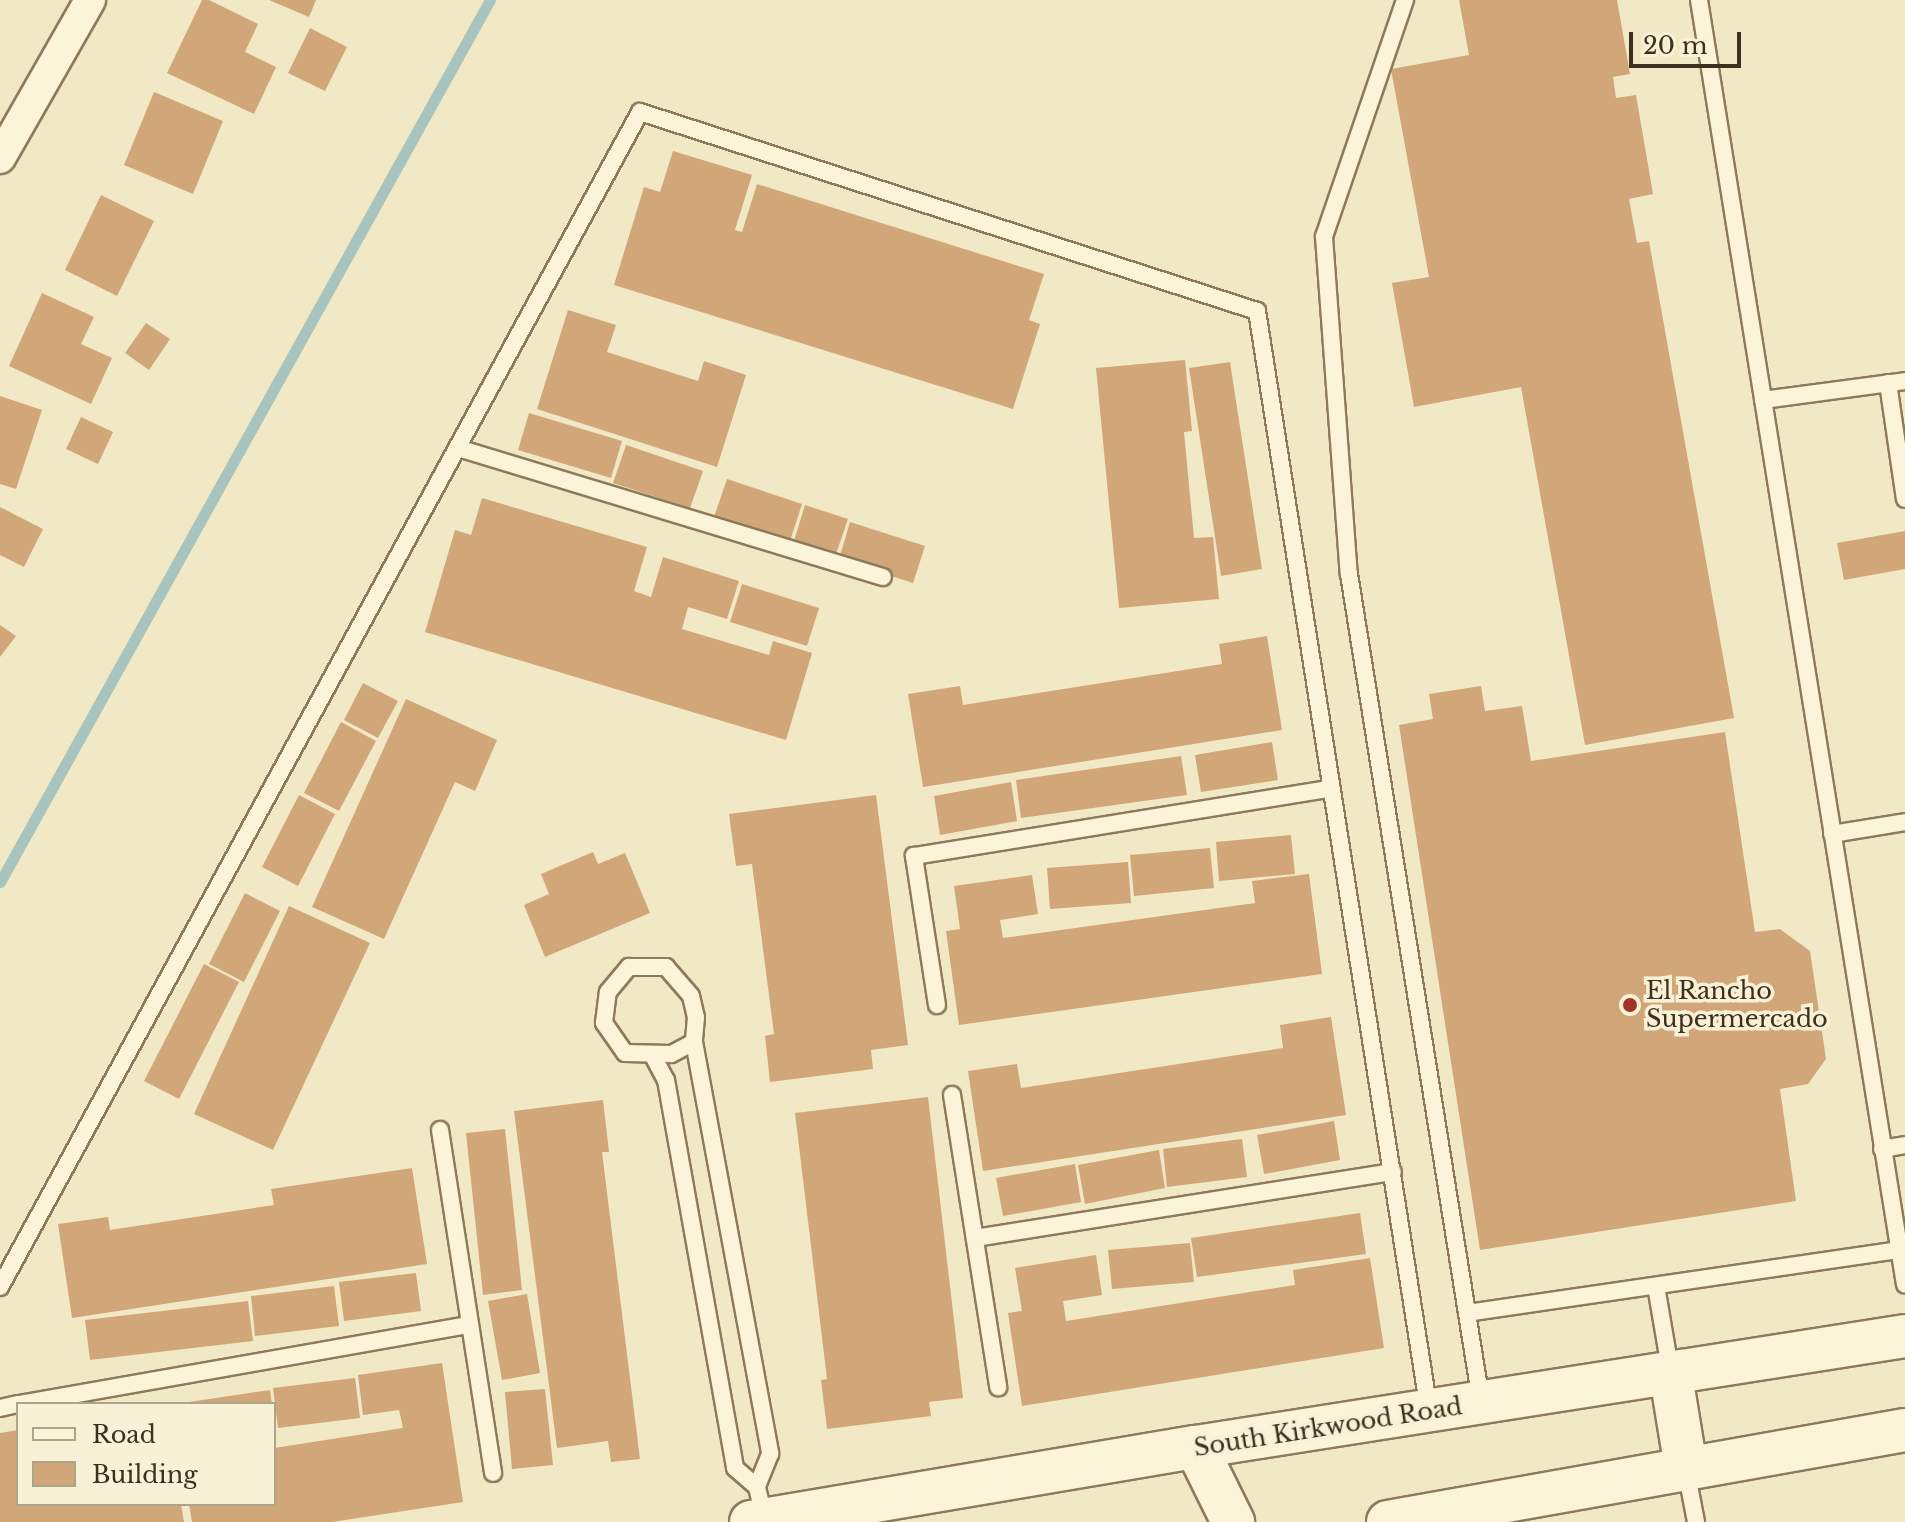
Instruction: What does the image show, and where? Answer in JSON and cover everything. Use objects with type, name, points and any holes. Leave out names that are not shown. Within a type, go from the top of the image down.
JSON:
[{"type":"main road","name":"South Kirkwood Road","points":[[760,1513],[1481,1402],[1671,1376],[1905,1336]]},
{"type":"main road","points":[[1671,1376],[1686,1468]]},
{"type":"main road","points":[[1388,1522],[1905,1430]]},
{"type":"main road","points":[[1196,1447],[1233,1522]]},
{"type":"street","points":[[0,158],[90,0]]},
{"type":"lane","points":[[1405,0],[1324,237],[1349,574],[1481,1402]]},
{"type":"lane","points":[[1699,0],[1882,1149],[1902,1250],[1905,1285]]},
{"type":"lane","points":[[0,1287],[640,112],[1257,311],[1429,1411]]},
{"type":"lane","points":[[1763,400],[1896,382],[1905,499]]},
{"type":"lane","points":[[458,448],[883,577]]},
{"type":"lane","points":[[937,1005],[914,856],[1332,788]]},
{"type":"lane","points":[[1832,834],[1905,822]]},
{"type":"lane","points":[[694,1042],[671,1054],[625,1053],[604,1023],[608,992],[629,967],[666,967],[691,996],[696,1017],[694,1042],[770,1454],[760,1513]]},
{"type":"lane","points":[[653,1056],[666,1080],[735,1468],[760,1513]]},
{"type":"lane","points":[[952,1095],[998,1387]]},
{"type":"lane","points":[[440,1130],[493,1473]]},
{"type":"lane","points":[[1882,1149],[1905,1145]]},
{"type":"lane","points":[[975,1238],[1393,1172]]},
{"type":"lane","points":[[1467,1313],[1902,1250]]},
{"type":"lane","points":[[1656,1286],[1671,1376]]},
{"type":"lane","points":[[30,1402],[470,1325]]},
{"type":"lane","points":[[1686,1468],[1696,1522]]},
{"type":"building","points":[[202,0],[209,0],[258,24],[245,52],[276,67],[254,114],[167,73]]},
{"type":"building","points":[[269,0],[316,0],[309,17]]},
{"type":"building","points":[[1459,0],[1617,0],[1630,74],[1613,77],[1616,98],[1636,95],[1653,194],[1629,199],[1637,243],[1649,241],[1734,718],[1585,745],[1521,387],[1414,407],[1392,283],[1429,277],[1391,69],[1469,55]]},
{"type":"building","points":[[310,28],[347,47],[325,91],[288,73]]},
{"type":"building","points":[[154,92],[223,121],[193,194],[124,165]]},
{"type":"building","points":[[673,151],[752,175],[735,230],[742,232],[757,184],[1044,274],[1029,320],[1040,324],[1013,409],[614,285],[644,187],[660,192]]},
{"type":"building","points":[[101,195],[154,221],[117,296],[65,270]]},
{"type":"building","points":[[42,293],[94,317],[81,344],[112,358],[91,404],[9,366]]},
{"type":"building","points":[[568,310],[616,325],[607,352],[698,381],[704,361],[746,375],[717,467],[537,409]]},
{"type":"building","points":[[146,323],[170,339],[149,370],[125,353]]},
{"type":"building","points":[[1185,360],[1192,431],[1184,432],[1194,538],[1213,537],[1219,599],[1119,608],[1096,368]]},
{"type":"building","points":[[1230,362],[1262,569],[1221,576],[1189,368]]},
{"type":"building","points":[[0,396],[42,410],[16,489],[0,484]]},
{"type":"building","points":[[529,413],[622,441],[611,478],[518,450]]},
{"type":"building","points":[[81,417],[113,432],[98,464],[66,449]]},
{"type":"building","points":[[626,445],[703,471],[690,508],[613,483]]},
{"type":"building","points":[[727,479],[802,504],[790,541],[714,517]]},
{"type":"building","points":[[482,498],[647,547],[634,591],[651,597],[663,557],[739,581],[727,619],[688,607],[682,629],[769,655],[773,641],[812,653],[786,740],[425,632],[455,530],[471,535]]},
{"type":"building","points":[[805,505],[848,519],[835,557],[793,544]]},
{"type":"building","points":[[0,507],[43,529],[24,567],[0,555]]},
{"type":"building","points":[[850,522],[925,546],[913,583],[839,559]]},
{"type":"building","points":[[1905,531],[1905,569],[1844,580],[1837,543]]},
{"type":"building","points":[[742,584],[819,608],[807,646],[730,622]]},
{"type":"building","points":[[0,625],[16,636],[0,657]]},
{"type":"building","points":[[1267,636],[1282,730],[923,787],[908,694],[960,686],[963,705],[1222,664],[1219,644]]},
{"type":"building","points":[[363,683],[398,701],[378,738],[344,720]]},
{"type":"building","name":"El Rancho Supermercado","points":[[1481,686],[1485,711],[1522,706],[1531,761],[1725,732],[1755,932],[1780,929],[1810,951],[1826,1059],[1808,1084],[1780,1089],[1796,1201],[1480,1250],[1399,725],[1433,719],[1429,694]]},
{"type":"building","points":[[406,699],[497,740],[475,791],[455,782],[384,939],[312,907]]},
{"type":"building","points":[[341,722],[376,741],[339,811],[304,793]]},
{"type":"building","points":[[1272,742],[1278,780],[1201,792],[1195,755]]},
{"type":"building","points":[[1181,756],[1187,795],[1021,818],[1016,780]]},
{"type":"building","points":[[1011,782],[1017,821],[940,835],[934,796]]},
{"type":"building","points":[[299,795],[335,814],[298,886],[262,867]]},
{"type":"building","points":[[876,795],[908,1045],[871,1050],[873,1069],[770,1082],[765,1036],[774,1034],[752,864],[736,866],[729,814]]},
{"type":"building","points":[[1291,835],[1295,874],[1219,881],[1216,842]]},
{"type":"building","points":[[1210,848],[1214,888],[1134,896],[1130,855]]},
{"type":"building","points":[[593,852],[598,864],[625,853],[650,913],[545,957],[524,905],[549,894],[541,874]]},
{"type":"building","points":[[1128,862],[1131,903],[1050,909],[1047,868]]},
{"type":"building","points":[[1309,874],[1322,974],[959,1025],[946,931],[960,929],[954,886],[1032,875],[1038,914],[1000,920],[1003,938],[1255,903],[1252,881]]},
{"type":"building","points":[[245,893],[280,911],[244,982],[209,964]]},
{"type":"building","points":[[289,906],[370,943],[273,1150],[194,1114]]},
{"type":"building","points":[[204,964],[239,982],[179,1099],[144,1081]]},
{"type":"building","points":[[1331,1017],[1346,1115],[983,1171],[968,1071],[1017,1064],[1021,1088],[1283,1048],[1280,1025]]},
{"type":"building","points":[[928,1097],[963,1398],[929,1402],[931,1416],[827,1429],[821,1380],[827,1379],[795,1113]]},
{"type":"building","points":[[603,1100],[609,1152],[602,1152],[640,1459],[611,1462],[608,1441],[557,1448],[514,1111]]},
{"type":"building","points":[[1334,1121],[1340,1160],[1264,1174],[1257,1135]]},
{"type":"building","points":[[505,1129],[522,1290],[483,1295],[466,1133]]},
{"type":"building","points":[[1242,1139],[1247,1177],[1167,1187],[1163,1149]]},
{"type":"building","points":[[1159,1150],[1165,1188],[1085,1204],[1078,1165]]},
{"type":"building","points":[[1075,1164],[1081,1202],[1003,1216],[996,1178]]},
{"type":"building","points":[[412,1168],[427,1264],[72,1318],[58,1224],[108,1217],[110,1230],[274,1205],[271,1189]]},
{"type":"building","points":[[1360,1213],[1366,1254],[1197,1277],[1191,1238]]},
{"type":"building","points":[[1190,1243],[1194,1282],[1112,1289],[1108,1250]]},
{"type":"building","points":[[1096,1255],[1102,1295],[1063,1301],[1066,1321],[1295,1285],[1293,1270],[1370,1258],[1384,1348],[1022,1406],[1008,1313],[1022,1311],[1015,1268]]},
{"type":"building","points":[[416,1273],[421,1311],[344,1321],[339,1282]]},
{"type":"building","points":[[334,1286],[339,1326],[255,1336],[251,1296]]},
{"type":"building","points":[[527,1294],[540,1373],[502,1380],[488,1301]]},
{"type":"building","points":[[248,1301],[253,1341],[90,1360],[85,1320]]},
{"type":"building","points":[[442,1363],[463,1502],[332,1522],[192,1522],[189,1506],[276,1506],[276,1448],[403,1428],[399,1410],[363,1415],[358,1375]]},
{"type":"building","points":[[355,1378],[360,1418],[278,1428],[273,1388]]},
{"type":"building","points":[[545,1389],[553,1465],[512,1469],[505,1392]]},
{"type":"building","points":[[270,1390],[272,1402],[189,1402]]},
{"type":"building","points":[[16,1430],[16,1506],[181,1506],[184,1522],[0,1522],[0,1433]]},
{"type":"waterway","points":[[0,882],[490,0]]},
{"type":"place","name":"El Rancho Supermercado","points":[[1630,1005]]}]
